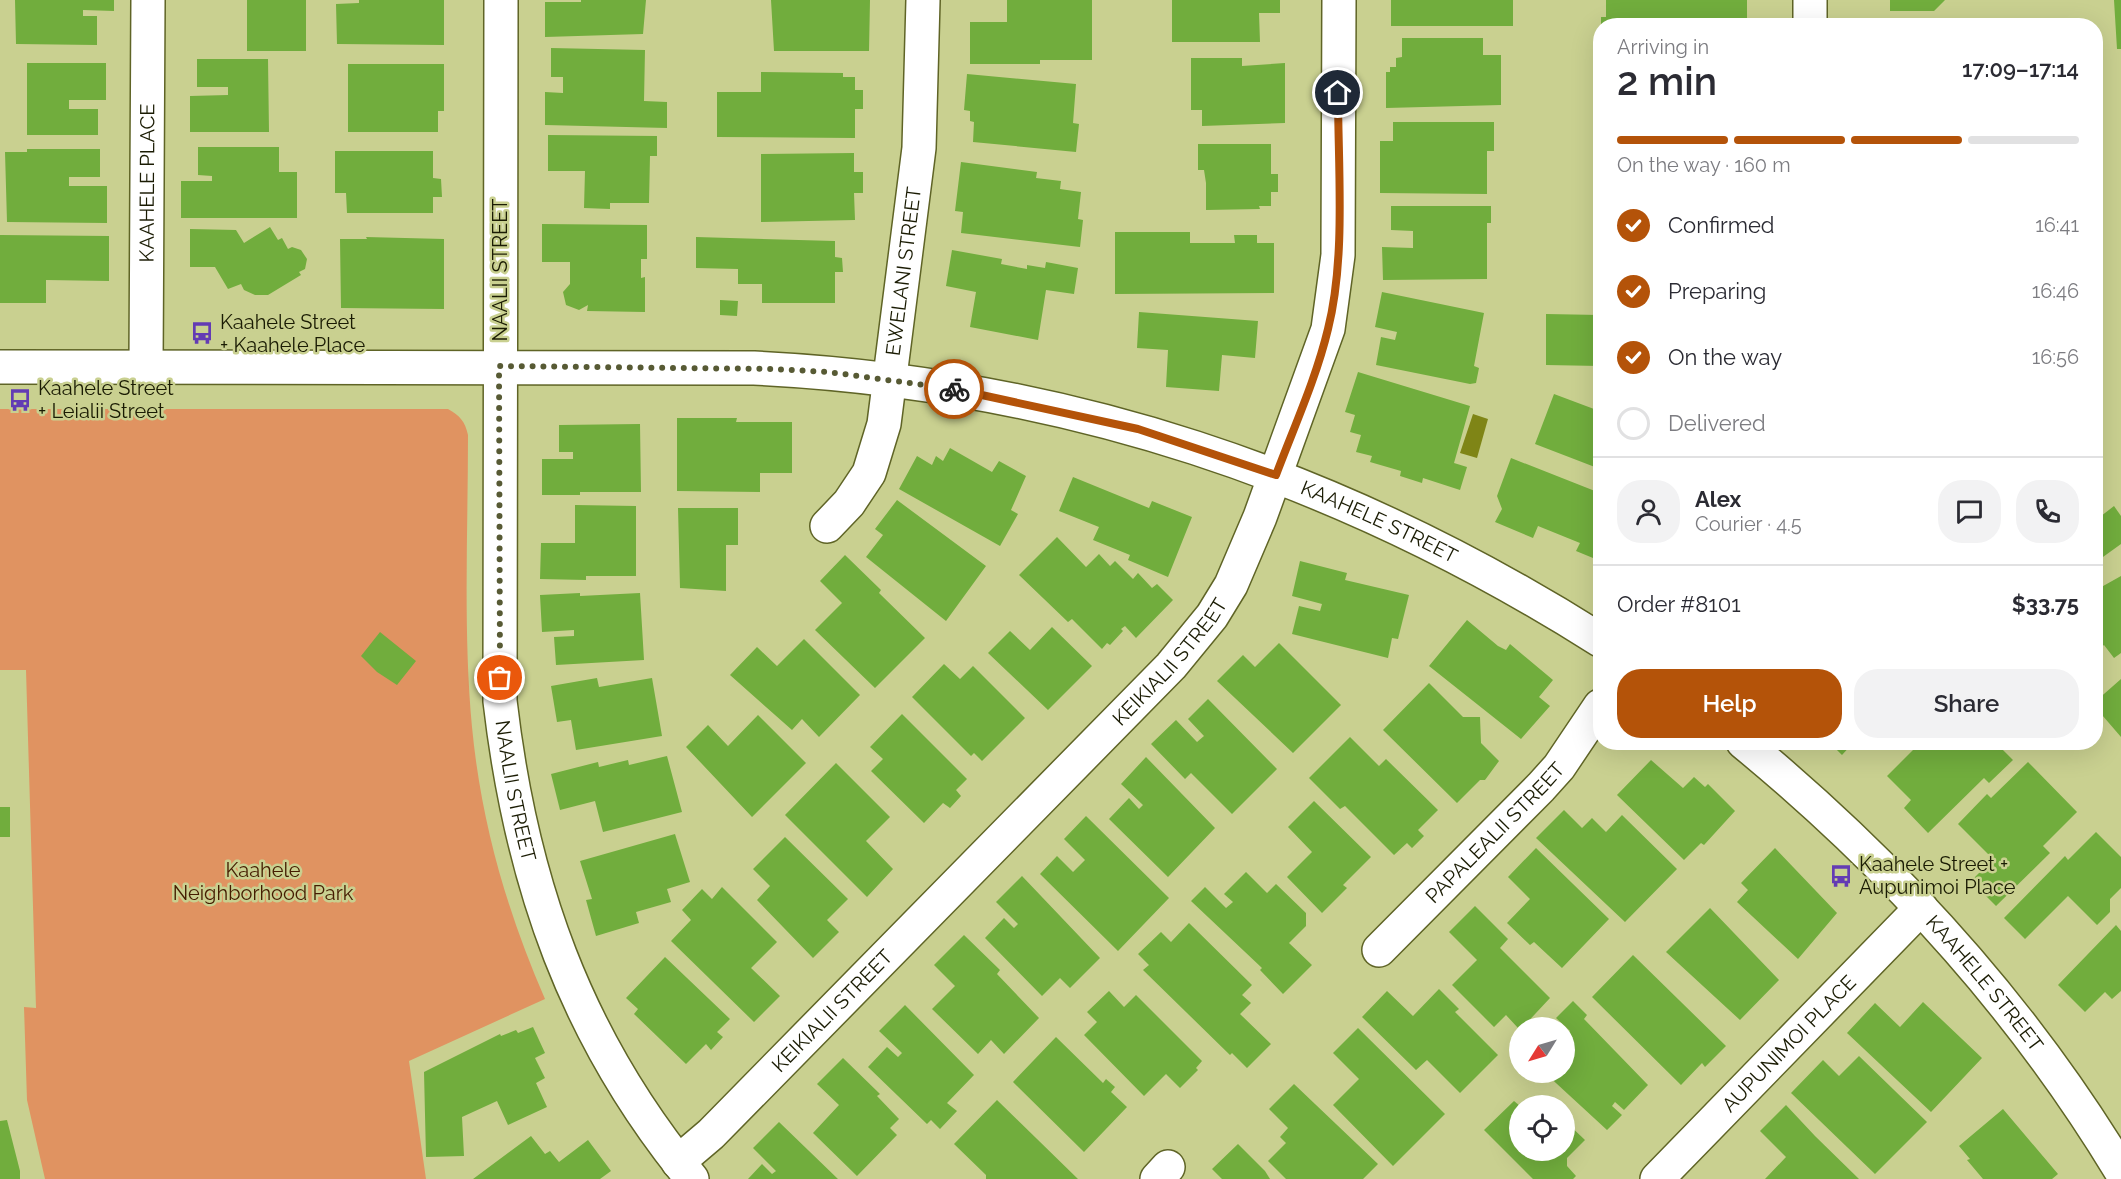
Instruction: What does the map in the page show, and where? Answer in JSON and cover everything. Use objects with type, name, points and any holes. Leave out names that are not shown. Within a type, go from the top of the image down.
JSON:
[{"type":"street","name":"KAAHELE PLACE","points":[[146,366],[148,0]]},
{"type":"street","name":"NAALII STREET","points":[[501,0],[500,701],[507,766],[525,848],[544,912],[573,992],[605,1055],[631,1098],[685,1171]]},
{"type":"street","name":"EWELANI STREET","points":[[827,526],[855,495],[873,464],[884,424],[920,148],[922,0]]},
{"type":"street","name":"KEIKIALII STREET","points":[[685,1171],[728,1117],[1185,650],[1212,616],[1231,585],[1276,475],[1320,355],[1333,304],[1338,255],[1339,0]]},
{"type":"street","points":[[1810,0],[1810,18]]},
{"type":"street","name":"KAAHELE STREET","points":[[0,367],[754,368],[890,379],[987,394],[1138,429],[1276,475],[1344,502],[1421,538],[1547,606],[1593,636]]},
{"type":"street","name":"PAPALEALII STREET","points":[[1379,950],[1541,787],[1559,767],[1593,716]]},
{"type":"street","name":"KAAHELE STREET","points":[[1752,750],[1849,834],[1921,908],[2002,1002],[2037,1048],[2121,1171]]},
{"type":"street","name":"AUPUNIMOI PLACE","points":[[1657,1179],[1921,908]]},
{"type":"green space","name":"Kaahele Neighborhood Park","points":[[0,409],[448,409],[464,422],[468,435],[469,691],[476,762],[498,866],[519,933],[545,999],[409,1061],[426,1179],[45,1179],[27,1100],[24,1007],[36,1008],[26,670],[0,670]]},
{"type":"shaded area","points":[[1473,414],[1488,419],[1477,458],[1460,453]]},
{"type":"building","points":[[15,0],[114,0],[114,11],[83,10],[83,16],[97,16],[97,45],[16,44]]},
{"type":"building","points":[[247,0],[306,0],[306,51],[247,51]]},
{"type":"building","points":[[359,0],[444,0],[444,45],[337,44],[336,4],[359,3]]},
{"type":"building","points":[[581,0],[646,0],[643,34],[545,37],[545,2],[581,2]]},
{"type":"building","points":[[771,0],[870,0],[869,51],[774,51]]},
{"type":"building","points":[[1007,0],[1092,0],[1092,60],[1040,60],[1040,64],[970,64],[970,22],[1007,22]]},
{"type":"building","points":[[1172,0],[1280,0],[1280,13],[1259,13],[1260,42],[1172,42]]},
{"type":"building","points":[[1391,0],[1513,0],[1513,26],[1391,26]]},
{"type":"building","points":[[1606,0],[1747,0],[1747,18],[1601,18],[1606,17]]},
{"type":"building","points":[[1890,0],[1945,0],[1934,11],[1890,11]]},
{"type":"building","points":[[2114,0],[2121,0],[2121,49],[2117,49]]},
{"type":"building","points":[[1402,38],[1483,38],[1483,55],[1501,55],[1501,105],[1386,108],[1386,72],[1390,72],[1390,67],[1396,67],[1396,58],[1402,57]]},
{"type":"building","points":[[551,48],[645,50],[644,101],[667,102],[667,128],[545,125],[545,92],[563,93],[563,77],[551,77]]},
{"type":"building","points":[[1191,58],[1242,58],[1242,66],[1285,63],[1285,123],[1202,126],[1202,110],[1191,110]]},
{"type":"building","points":[[197,59],[268,59],[269,132],[190,132],[190,96],[228,95],[228,87],[197,87]]},
{"type":"building","points":[[27,63],[106,63],[106,100],[69,100],[69,109],[98,109],[98,135],[27,135]]},
{"type":"building","points":[[348,64],[444,64],[444,111],[438,111],[438,132],[348,132]]},
{"type":"building","points":[[761,72],[843,73],[843,77],[855,77],[855,90],[863,90],[863,109],[855,109],[855,138],[717,137],[717,92],[761,92]]},
{"type":"building","points":[[967,74],[1076,84],[1073,123],[1079,124],[1076,152],[973,142],[974,122],[970,121],[970,111],[964,110]]},
{"type":"building","points":[[1393,122],[1494,122],[1494,151],[1487,151],[1487,194],[1380,193],[1380,141],[1393,141]]},
{"type":"building","points":[[548,135],[657,136],[657,156],[650,156],[649,203],[610,203],[610,209],[584,208],[585,171],[548,171]]},
{"type":"building","points":[[1198,144],[1271,144],[1271,174],[1278,174],[1278,192],[1271,192],[1271,206],[1259,206],[1260,209],[1206,210],[1206,183],[1204,170],[1198,170]]},
{"type":"building","points":[[198,147],[279,147],[279,172],[297,172],[297,218],[181,218],[181,181],[212,181],[212,176],[198,175]]},
{"type":"building","points":[[27,149],[100,149],[100,177],[69,177],[69,186],[107,186],[107,223],[7,222],[5,152],[27,152]]},
{"type":"building","points":[[335,151],[433,151],[433,178],[441,179],[442,197],[433,197],[433,213],[347,213],[346,193],[335,193]]},
{"type":"building","points":[[854,153],[854,172],[863,172],[863,193],[854,193],[855,220],[761,222],[761,154]]},
{"type":"building","points":[[961,162],[1037,172],[1036,178],[1061,181],[1060,189],[1081,192],[1078,219],[1083,220],[1080,247],[961,233],[963,212],[955,211]]},
{"type":"building","points":[[1391,206],[1491,206],[1491,223],[1487,223],[1487,279],[1383,280],[1382,247],[1413,248],[1413,231],[1391,230]]},
{"type":"building","points":[[542,224],[647,225],[647,259],[641,259],[641,278],[645,277],[645,312],[587,311],[588,305],[579,310],[566,305],[563,292],[570,284],[570,262],[542,262]]},
{"type":"building","points":[[270,227],[278,240],[282,238],[288,249],[292,247],[301,250],[307,259],[305,269],[299,272],[301,275],[268,295],[255,295],[244,290],[241,284],[228,289],[215,267],[190,267],[190,229],[236,230],[244,243]]},
{"type":"building","points":[[1115,232],[1190,232],[1190,243],[1235,243],[1234,235],[1257,235],[1257,243],[1274,243],[1274,293],[1115,294]]},
{"type":"building","points":[[0,235],[109,236],[109,281],[46,280],[46,303],[0,303]]},
{"type":"building","points":[[366,237],[444,239],[444,309],[341,308],[340,239],[367,239]]},
{"type":"building","points":[[696,237],[835,241],[835,257],[842,258],[843,272],[835,272],[835,303],[762,303],[762,284],[738,284],[738,269],[696,268]]},
{"type":"building","points":[[952,250],[1002,259],[1001,264],[1027,269],[1027,265],[1045,268],[1046,262],[1078,268],[1074,294],[1046,290],[1038,340],[970,327],[976,292],[946,286]]},
{"type":"building","points":[[1382,292],[1484,313],[1474,366],[1479,368],[1476,383],[1470,384],[1376,365],[1381,337],[1395,340],[1397,332],[1375,327]]},
{"type":"building","points":[[720,300],[738,301],[737,316],[720,315]]},
{"type":"building","points":[[1139,312],[1258,321],[1255,358],[1222,355],[1219,391],[1166,387],[1168,350],[1137,348]]},
{"type":"building","points":[[1546,314],[1593,315],[1593,366],[1546,365]]},
{"type":"building","points":[[1358,372],[1470,406],[1454,463],[1467,467],[1460,490],[1423,478],[1422,483],[1400,476],[1401,471],[1370,462],[1372,456],[1356,452],[1361,435],[1350,432],[1355,415],[1345,412]]},
{"type":"building","points":[[1554,394],[1593,409],[1593,466],[1535,444]]},
{"type":"building","points":[[677,418],[737,418],[736,422],[792,422],[792,473],[760,473],[760,492],[677,491]]},
{"type":"building","points":[[640,424],[641,492],[580,492],[580,495],[542,495],[542,459],[573,459],[573,452],[559,452],[559,425]]},
{"type":"building","points":[[950,448],[992,472],[999,461],[1026,476],[1011,510],[1018,514],[1000,546],[899,489],[917,456],[932,465],[936,456],[943,461]]},
{"type":"building","points":[[1511,458],[1593,490],[1593,558],[1576,551],[1580,543],[1538,526],[1533,538],[1495,522],[1502,509],[1497,496]]},
{"type":"building","points":[[1073,477],[1149,508],[1152,501],[1192,517],[1168,577],[1128,560],[1130,555],[1093,540],[1099,527],[1059,511]]},
{"type":"building","points":[[897,500],[986,566],[946,621],[866,557],[883,535],[875,529]]},
{"type":"building","points":[[575,505],[636,506],[636,576],[586,576],[586,580],[540,579],[541,543],[575,543]]},
{"type":"building","points":[[2114,506],[2121,516],[2121,544],[2103,557],[2103,515]]},
{"type":"building","points":[[678,508],[738,508],[738,545],[726,545],[726,591],[680,588]]},
{"type":"building","points":[[1057,537],[1086,567],[1099,554],[1110,566],[1115,561],[1133,579],[1138,573],[1152,588],[1157,584],[1173,600],[1136,638],[1125,626],[1110,645],[1107,643],[1102,649],[1072,619],[1068,622],[1019,575]]},
{"type":"building","points":[[845,555],[881,590],[879,593],[925,638],[875,688],[815,630],[842,603],[820,581]]},
{"type":"building","points":[[1300,561],[1347,573],[1345,580],[1409,595],[1398,639],[1392,638],[1388,658],[1292,634],[1299,606],[1320,611],[1322,604],[1292,596]]},
{"type":"building","points":[[2121,576],[2121,653],[2114,658],[2103,646],[2103,586]]},
{"type":"building","points":[[580,593],[580,596],[640,593],[644,660],[556,665],[554,637],[574,636],[574,630],[542,632],[540,595]]},
{"type":"building","points":[[1467,620],[1498,646],[1506,650],[1510,644],[1553,680],[1539,697],[1550,706],[1521,739],[1429,666]]},
{"type":"building","points":[[1052,627],[1092,666],[1048,710],[988,653],[1010,631],[1030,650]]},
{"type":"building","points":[[380,632],[416,661],[397,685],[377,672],[361,656]]},
{"type":"building","points":[[804,639],[860,695],[819,737],[802,719],[792,730],[730,675],[757,647],[777,666]]},
{"type":"building","points":[[1279,643],[1341,705],[1293,753],[1217,681],[1243,655],[1255,667]]},
{"type":"building","points":[[944,664],[960,679],[973,666],[1025,718],[982,761],[974,753],[971,756],[912,697]]},
{"type":"building","points":[[597,678],[599,687],[652,678],[662,736],[576,750],[571,720],[557,722],[551,686]]},
{"type":"building","points":[[2121,679],[2121,737],[2103,716],[2103,695]]},
{"type":"building","points":[[1429,683],[1463,717],[1480,717],[1481,743],[1499,761],[1485,780],[1480,780],[1457,803],[1383,730]]},
{"type":"building","points":[[1208,699],[1277,769],[1232,814],[1191,773],[1185,779],[1151,744],[1176,720],[1197,742],[1204,736],[1188,719]]},
{"type":"building","points":[[902,714],[967,779],[956,790],[961,796],[950,808],[943,803],[924,823],[871,771],[883,759],[870,747]]},
{"type":"building","points":[[758,715],[806,763],[752,817],[686,747],[708,725],[728,746]]},
{"type":"building","points":[[1350,737],[1379,766],[1386,759],[1438,810],[1418,830],[1424,836],[1412,848],[1407,843],[1394,855],[1345,806],[1340,809],[1309,778]]},
{"type":"building","points":[[1837,750],[1847,750],[1842,755]]},
{"type":"building","points":[[1913,750],[2003,750],[2013,760],[1989,783],[1984,778],[1928,833],[1904,808],[1911,800],[1887,776]]},
{"type":"building","points":[[667,756],[682,812],[603,832],[595,801],[560,810],[551,774],[598,762],[599,767],[628,760],[629,765]]},
{"type":"building","points":[[1146,757],[1215,828],[1168,877],[1109,819],[1129,798],[1139,809],[1143,805],[1121,784]]},
{"type":"building","points":[[1651,760],[1683,788],[1694,777],[1705,787],[1708,784],[1735,811],[1704,845],[1701,843],[1684,860],[1617,795]]},
{"type":"building","points":[[2028,762],[2077,812],[2043,846],[2050,853],[1996,906],[1971,881],[1993,859],[1958,824],[1987,794],[1991,798]]},
{"type":"building","points":[[836,763],[890,817],[866,841],[893,869],[867,897],[785,815]]},
{"type":"building","points":[[1314,801],[1371,857],[1343,885],[1347,888],[1322,913],[1287,877],[1312,852],[1288,827]]},
{"type":"building","points":[[0,807],[10,807],[10,837],[0,837]]},
{"type":"building","points":[[1564,810],[1582,828],[1592,818],[1606,832],[1622,815],[1677,869],[1625,922],[1536,838]]},
{"type":"building","points":[[1086,816],[1169,898],[1118,951],[1040,874],[1057,856],[1073,872],[1085,860],[1064,839]]},
{"type":"building","points":[[2096,832],[2121,857],[2121,888],[2110,899],[2110,912],[2097,925],[2068,896],[2025,939],[2004,918],[2065,856],[2068,860]]},
{"type":"building","points":[[675,834],[690,882],[667,889],[671,902],[636,912],[639,923],[596,936],[586,900],[592,899],[580,861]]},
{"type":"building","points":[[785,837],[848,899],[827,920],[839,932],[813,958],[757,900],[770,886],[753,869]]},
{"type":"building","points":[[1536,848],[1609,919],[1562,968],[1534,942],[1530,945],[1507,923],[1530,899],[1508,877]]},
{"type":"building","points":[[1775,848],[1837,913],[1798,959],[1737,902],[1748,890],[1741,883]]},
{"type":"building","points":[[1246,872],[1267,893],[1276,884],[1306,913],[1306,926],[1289,943],[1312,965],[1283,994],[1260,970],[1262,968],[1191,901],[1205,887],[1226,908],[1233,902],[1224,894]]},
{"type":"building","points":[[1022,876],[1100,958],[1070,988],[1060,978],[1042,996],[985,938],[1004,918],[1014,928],[1018,924],[996,902]]},
{"type":"building","points":[[722,887],[777,942],[751,968],[780,996],[754,1022],[671,941],[691,920],[682,910],[702,889],[712,899]]},
{"type":"building","points":[[1475,906],[1508,939],[1500,948],[1550,998],[1532,1017],[1509,1018],[1506,1015],[1494,1027],[1452,985],[1477,960],[1449,932]]},
{"type":"building","points":[[1710,908],[1779,980],[1740,1020],[1666,952]]},
{"type":"building","points":[[1189,923],[1252,985],[1242,995],[1251,1003],[1240,1014],[1271,1044],[1247,1068],[1232,1053],[1230,1055],[1143,970],[1149,965],[1138,954],[1161,932],[1171,942]]},
{"type":"building","points":[[2116,925],[2121,931],[2121,991],[2112,999],[2105,992],[2085,1012],[2058,985]]},
{"type":"building","points":[[964,935],[1000,970],[997,974],[1039,1018],[1004,1054],[991,1040],[978,1054],[932,1009],[955,986],[934,965]]},
{"type":"building","points":[[1633,955],[1726,1046],[1705,1067],[1702,1063],[1681,1085],[1592,997]]},
{"type":"building","points":[[665,957],[730,1019],[717,1032],[723,1037],[711,1050],[706,1044],[686,1064],[634,1014],[638,1009],[626,998]]},
{"type":"building","points":[[1439,989],[1459,1009],[1455,1012],[1498,1055],[1460,1093],[1427,1060],[1416,1070],[1362,1017],[1387,991],[1413,1016]]},
{"type":"building","points":[[1109,991],[1124,1007],[1136,995],[1202,1061],[1196,1068],[1198,1070],[1180,1088],[1166,1074],[1144,1096],[1084,1035],[1097,1022],[1087,1012]]},
{"type":"building","points":[[1573,1001],[1587,1015],[1584,1019],[1648,1085],[1624,1110],[1615,1102],[1612,1106],[1622,1115],[1607,1130],[1575,1101],[1575,1095],[1569,1095],[1556,1083],[1575,1083],[1575,1017],[1557,1017]]},
{"type":"building","points":[[1923,1002],[1982,1058],[1931,1112],[1847,1033],[1875,1003],[1900,1027]]},
{"type":"building","points":[[905,1005],[974,1075],[947,1103],[957,1111],[940,1129],[931,1120],[927,1124],[868,1067],[887,1047],[898,1057],[902,1053],[879,1031]]},
{"type":"building","points":[[533,1027],[545,1053],[535,1058],[545,1078],[536,1083],[547,1107],[508,1125],[497,1101],[462,1117],[464,1156],[426,1157],[424,1072],[500,1034],[501,1036],[516,1030],[518,1033]]},
{"type":"building","points":[[1358,1028],[1445,1114],[1393,1166],[1333,1105],[1359,1079],[1333,1053]]},
{"type":"building","points":[[1056,1037],[1103,1083],[1106,1079],[1115,1087],[1111,1092],[1127,1107],[1084,1152],[1013,1082]]},
{"type":"building","points":[[1859,1056],[1927,1122],[1875,1174],[1791,1093],[1823,1060],[1839,1076]]},
{"type":"building","points":[[843,1058],[880,1094],[877,1096],[899,1119],[890,1128],[897,1135],[857,1176],[813,1133],[839,1105],[817,1084]]},
{"type":"building","points":[[1294,1084],[1378,1164],[1363,1179],[1286,1179],[1268,1161],[1286,1143],[1280,1137],[1288,1128],[1269,1109]]},
{"type":"building","points":[[997,1100],[1078,1179],[986,1179],[986,1175],[954,1144]]},
{"type":"building","points":[[1786,1105],[1859,1179],[1765,1179],[1786,1157],[1760,1131]]},
{"type":"building","points":[[1509,1106],[1509,1155],[1484,1130]]},
{"type":"building","points":[[2003,1109],[2058,1174],[2052,1179],[1983,1179],[1967,1160],[1970,1159],[1959,1146]]},
{"type":"building","points":[[7,1120],[20,1179],[0,1179],[0,1121]]},
{"type":"building","points":[[779,1122],[838,1179],[748,1179],[762,1164],[772,1174],[776,1171],[753,1148]]},
{"type":"building","points":[[1575,1130],[1585,1140],[1575,1150]]},
{"type":"building","points":[[531,1136],[545,1154],[550,1151],[559,1162],[588,1140],[611,1171],[600,1179],[473,1179]]},
{"type":"building","points":[[1238,1144],[1270,1179],[1222,1179],[1212,1169]]},
{"type":"building","points":[[1515,1161],[1567,1161],[1567,1166],[1576,1176],[1573,1179],[1533,1179]]},
{"type":"way so far","points":[[500,678],[499,366],[680,366],[773,369],[828,372],[954,389]]},
{"type":"place","name":"Kaahele Street + Kaahele Place","points":[[202,333]]},
{"type":"place","name":"Kaahele Street + Leialii Street","points":[[20,400]]},
{"type":"place","name":"Kaahele Street + Aupunimoi Place","points":[[1841,876]]},
{"type":"route","points":[[954,389],[987,394],[1138,429],[1276,475],[1320,355],[1333,304],[1338,255],[1338,93]]}]
